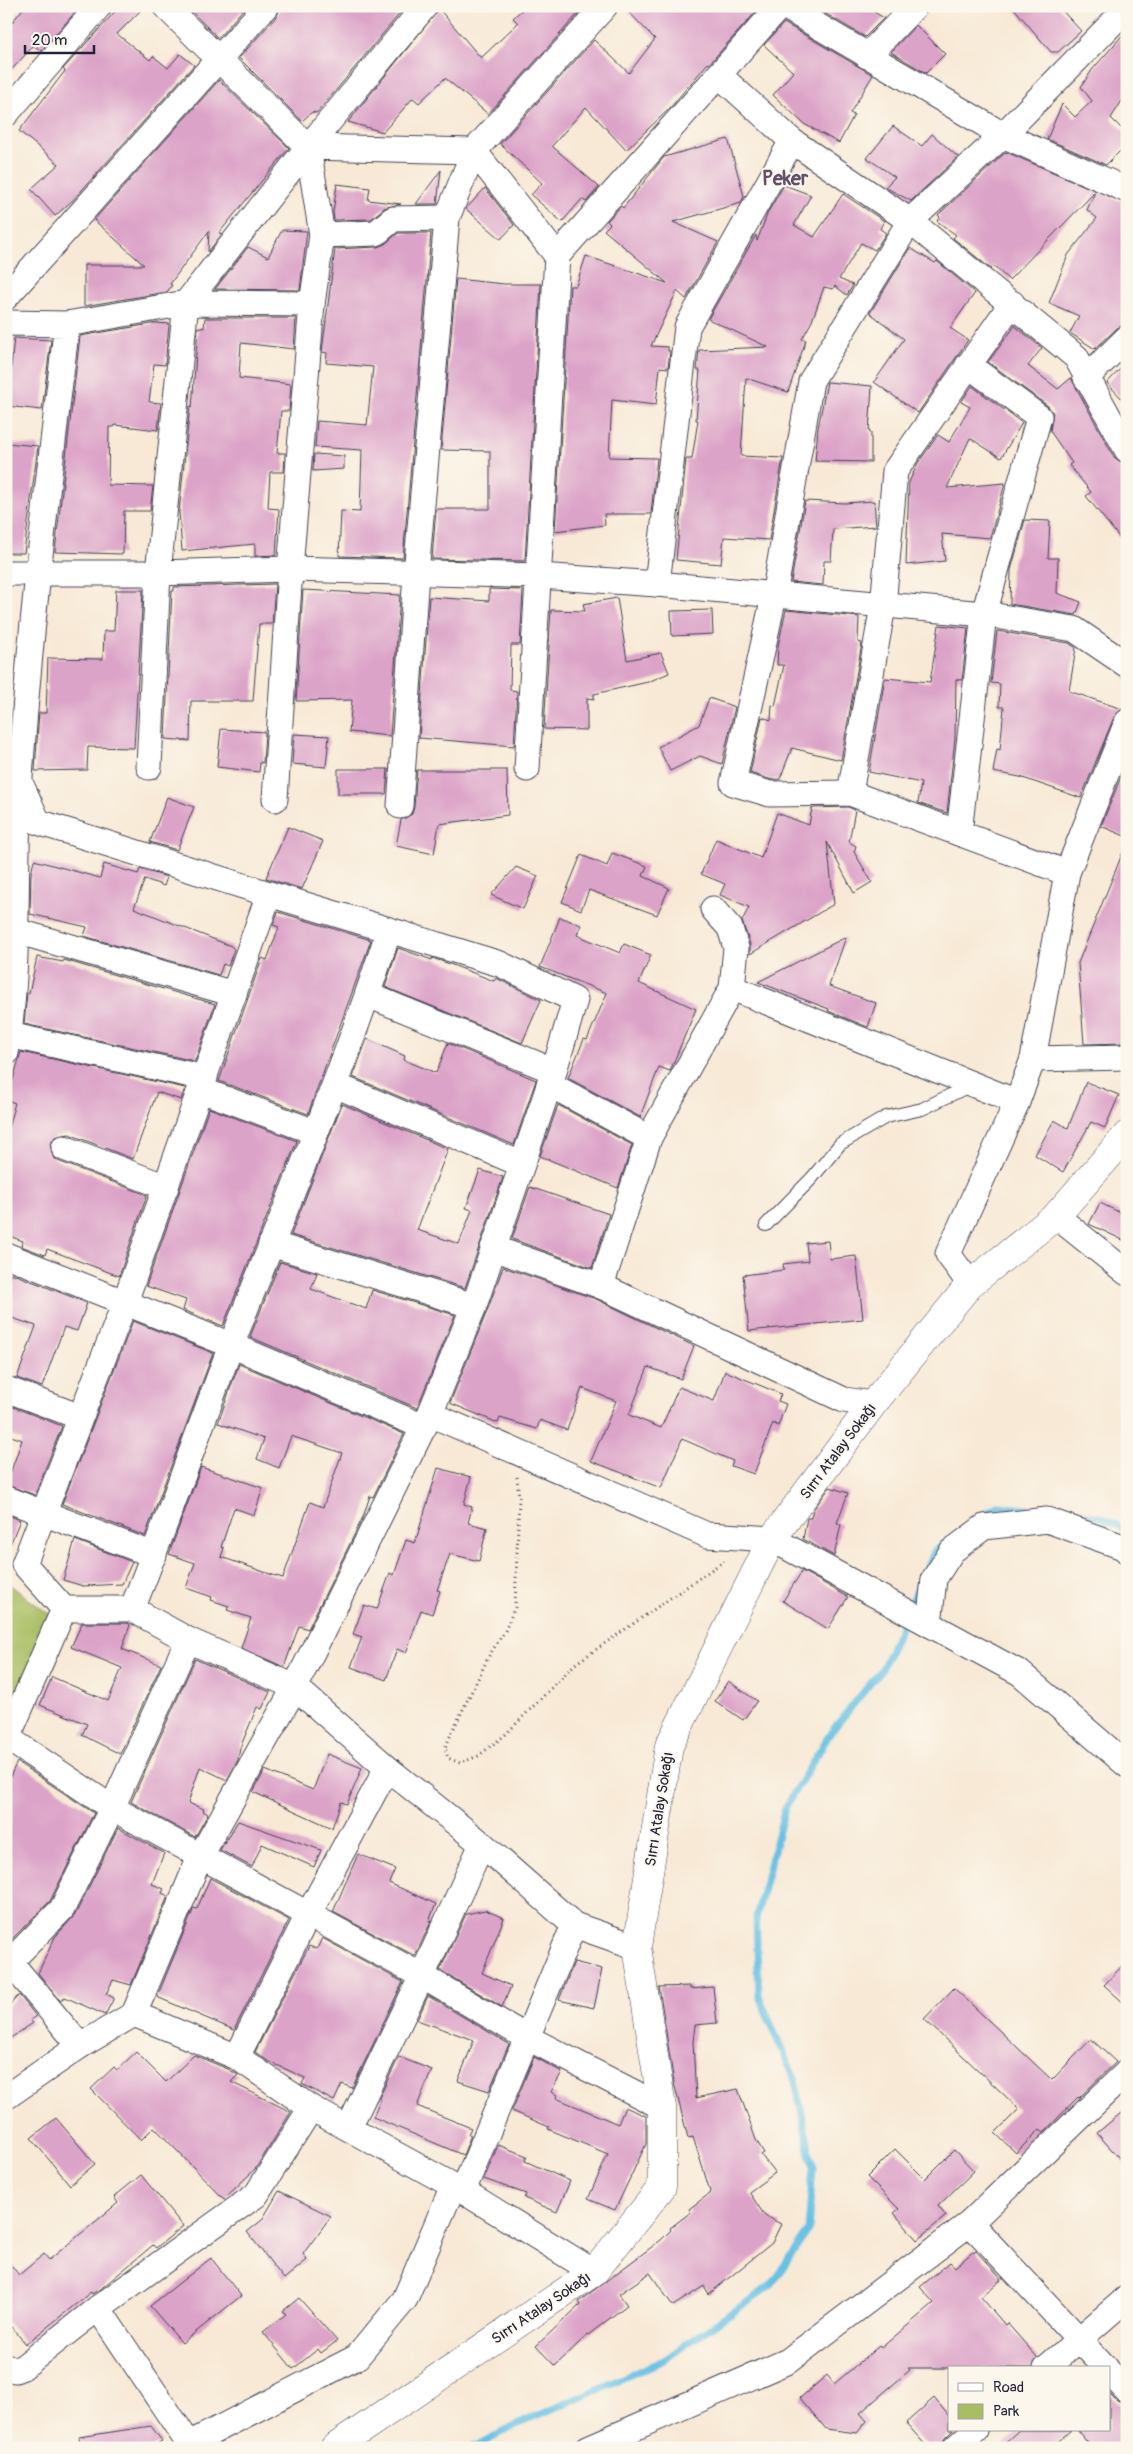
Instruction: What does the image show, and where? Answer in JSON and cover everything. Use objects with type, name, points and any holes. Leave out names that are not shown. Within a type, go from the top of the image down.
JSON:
[{"type":"main road","name":"Sırrı Atalay Sokağı","points":[[334,2448],[594,2272],[662,2187],[662,2107],[637,1947],[670,1746],[772,1539],[873,1404],[970,1284],[1056,1216],[1127,1135]]},
{"type":"street","points":[[6,114],[100,6]]},
{"type":"street","points":[[165,6],[220,58],[308,147],[322,235],[312,304],[290,569],[275,799]]},
{"type":"street","points":[[6,297],[266,6]]},
{"type":"street","points":[[149,767],[158,573],[186,303],[308,147],[425,6]]},
{"type":"street","points":[[400,806],[416,574],[447,218],[474,151],[605,6]]},
{"type":"street","points":[[527,769],[557,256],[782,6],[1003,135],[1127,190]]},
{"type":"street","points":[[867,56],[915,6]]},
{"type":"street","points":[[1067,873],[850,793],[770,794],[732,783],[774,596],[811,381],[910,221],[1003,135],[1127,8]]},
{"type":"street","points":[[719,75],[792,142],[910,221],[1076,357],[1127,450]]},
{"type":"street","points":[[657,584],[687,327],[792,142]]},
{"type":"street","points":[[308,147],[474,151]]},
{"type":"street","points":[[474,151],[557,256]]},
{"type":"street","points":[[322,235],[376,233],[393,219],[447,218]]},
{"type":"street","points":[[6,323],[67,324],[186,303],[312,304]]},
{"type":"street","points":[[850,793],[883,606],[895,471],[1012,303]]},
{"type":"street","points":[[67,324],[13,780],[8,1044],[203,1084],[315,1132]]},
{"type":"street","points":[[1086,378],[1127,338]]},
{"type":"street","points":[[959,833],[984,614],[1038,416],[968,365]]},
{"type":"street","points":[[6,573],[158,573],[290,569],[539,576],[657,584],[984,614],[1074,629],[1127,665]]},
{"type":"street","points":[[970,1284],[948,1254],[1017,1102],[1033,1059],[1067,873],[1127,722]]},
{"type":"street","points":[[6,2097],[80,2046],[134,2014],[200,1857],[295,1687],[427,1420],[474,1306],[552,1078],[575,1000],[500,964],[38,822],[13,780]]},
{"type":"street","points":[[269,894],[125,1302],[24,1564],[64,1610],[132,1609],[188,1640],[295,1687],[387,1768],[482,1844],[574,1925],[637,1947]]},
{"type":"street","points":[[601,1286],[649,1138],[732,988],[736,948],[730,928],[713,909]]},
{"type":"street","points":[[132,1609],[154,1555],[231,1345],[334,1085],[368,995],[389,930]]},
{"type":"street","points":[[11,931],[234,994]]},
{"type":"street","points":[[732,988],[1017,1102]]},
{"type":"street","points":[[368,995],[552,1078],[649,1138]]},
{"type":"street","points":[[1033,1059],[1127,1057]]},
{"type":"street","points":[[334,1085],[521,1164]]},
{"type":"street","points":[[64,1148],[166,1187]]},
{"type":"street","points":[[1056,1216],[1127,1273]]},
{"type":"street","points":[[271,1244],[474,1306]]},
{"type":"street","points":[[493,1248],[601,1286],[844,1400],[873,1404]]},
{"type":"street","points":[[6,1255],[231,1345],[427,1420],[514,1450],[707,1535],[772,1539],[1020,1673],[1127,1765]]},
{"type":"street","points":[[6,1388],[80,1417]]},
{"type":"street","points":[[6,1499],[154,1555]]},
{"type":"street","points":[[930,1624],[934,1580],[952,1551],[984,1526],[1046,1520],[1122,1547],[1127,1551]]},
{"type":"street","points":[[64,1610],[7,1739],[112,1808],[422,1976],[526,2037],[662,2107]]},
{"type":"street","points":[[80,2046],[8,1965],[62,1909],[112,1808],[188,1640]]},
{"type":"street","points":[[237,2057],[308,1915],[387,1768]]},
{"type":"street","points":[[349,2127],[422,1976],[482,1844]]},
{"type":"street","points":[[98,2308],[188,2446],[357,2357],[405,2299],[458,2188],[574,1925]]},
{"type":"street","points":[[134,2014],[237,2057],[311,2108],[458,2188],[594,2272]]},
{"type":"street","points":[[588,2448],[788,2361],[970,2222],[1127,2072]]},
{"type":"street","points":[[6,2366],[15,2370],[23,2367],[98,2308],[256,2195],[311,2108]]},
{"type":"street","points":[[970,2222],[1104,2366]]},
{"type":"street","points":[[1048,2366],[1127,2298]]},
{"type":"street","points":[[1110,2373],[1127,2391]]},
{"type":"street","points":[[955,2448],[972,2432]]},
{"type":"lane","points":[[766,1225],[812,1178],[840,1144],[886,1117],[922,1109],[973,1084]]},
{"type":"path","points":[[514,1450],[519,1498],[515,1607],[505,1631],[490,1654],[452,1732],[445,1748],[448,1758],[460,1763],[478,1756],[505,1736],[575,1664],[726,1559]]},
{"type":"green space","points":[[6,1582],[53,1617],[6,1722]]},
{"type":"building","points":[[25,6],[75,6],[78,9],[41,51],[34,45],[6,76],[6,30]]},
{"type":"building","points":[[120,6],[145,6],[117,34],[150,60],[153,56],[168,68],[180,54],[194,65],[73,200],[55,216],[31,189],[59,164],[19,131],[65,71],[63,69]]},
{"type":"building","points":[[186,6],[246,6],[218,38]]},
{"type":"building","points":[[280,6],[406,6],[317,113],[312,112],[302,121],[239,58],[277,16]]},
{"type":"building","points":[[526,6],[585,6],[488,114],[445,78],[419,103],[413,98],[383,132],[348,122],[439,9],[481,58],[518,23],[513,18]]},
{"type":"building","points":[[623,6],[761,6],[708,63],[669,109],[626,150],[586,107],[552,146],[599,187],[586,202],[582,199],[562,222],[531,195],[542,183],[500,144],[594,40],[629,73],[655,39]]},
{"type":"building","points":[[813,6],[864,6],[884,18],[865,37]]},
{"type":"building","points":[[1012,6],[1058,6],[1081,31],[1058,52],[1051,52]]},
{"type":"building","points":[[784,23],[873,75],[850,113],[854,115],[839,143],[804,124],[773,95],[793,72],[764,45]]},
{"type":"building","points":[[916,25],[945,54],[926,73],[891,52]]},
{"type":"building","points":[[1127,30],[1127,93],[1111,118],[1127,134],[1127,144],[1106,165],[1047,139],[1062,104],[1075,117],[1092,101],[1081,87],[1092,70]]},
{"type":"building","points":[[219,80],[289,148],[219,233],[222,234],[208,252],[209,231],[170,284],[172,285],[167,292],[84,306],[84,265],[144,265],[94,220]]},
{"type":"building","points":[[893,126],[922,146],[932,134],[958,157],[911,201],[885,187],[895,177],[867,158]]},
{"type":"building","points":[[728,139],[744,196],[741,203],[673,222],[718,242],[686,299],[677,291],[651,346],[668,347],[668,351],[670,351],[668,368],[660,367],[656,405],[612,400],[609,457],[657,458],[651,514],[604,514],[605,525],[555,531],[570,286],[576,286],[586,256],[667,283],[604,230],[610,224],[607,221],[621,206],[623,208],[664,157]]},
{"type":"building","points":[[1006,152],[1127,204],[1127,324],[1117,328],[1095,349],[1070,333],[1079,316],[1049,303],[1068,255],[1097,218],[1087,210],[1095,192],[1009,280],[994,266],[991,269],[953,238],[956,235],[937,221],[940,217],[938,215]]},
{"type":"building","points":[[441,170],[437,204],[416,204]]},
{"type":"building","points":[[337,184],[370,188],[368,200],[401,204],[384,208],[371,219],[334,220],[333,212]]},
{"type":"building","points":[[784,185],[811,195],[794,225],[814,237],[843,194],[884,221],[880,229],[886,233],[875,250],[861,243],[839,279],[853,285],[847,295],[835,286],[833,289],[824,287],[812,321],[802,339],[806,340],[788,392],[746,378],[741,456],[783,458],[769,540],[724,537],[721,564],[676,560],[686,459],[692,459],[698,420],[696,420],[700,370],[697,370],[699,350],[768,347],[708,319],[756,235],[757,241],[768,212]]},
{"type":"building","points":[[485,188],[514,225],[501,239],[466,209]]},
{"type":"building","points":[[282,230],[307,231],[300,290],[215,289],[248,247],[268,257]]},
{"type":"building","points":[[398,233],[431,233],[403,558],[339,556],[341,511],[360,512],[362,450],[315,447],[317,421],[367,425],[373,367],[326,363],[327,353],[322,352],[335,249],[377,247],[385,244]]},
{"type":"building","points":[[910,248],[935,263],[937,261],[975,293],[950,328],[968,340],[918,413],[874,382],[904,339],[870,313]]},
{"type":"building","points":[[456,279],[504,284],[541,284],[525,561],[432,559],[436,509],[490,509],[490,451],[441,450]]},
{"type":"building","points":[[205,318],[296,318],[294,349],[241,343],[239,378],[291,384],[289,411],[281,411],[277,453],[285,453],[284,472],[270,472],[268,508],[279,509],[276,555],[255,556],[255,544],[182,551],[179,512],[190,406],[192,407],[198,327],[204,328]]},
{"type":"building","points":[[157,323],[169,324],[165,365],[154,364],[149,402],[161,403],[158,430],[115,425],[114,427],[109,427],[108,485],[153,486],[150,511],[124,511],[123,554],[55,552],[80,336]]},
{"type":"building","points":[[1015,326],[1042,348],[1028,366],[1058,389],[1071,378],[1114,457],[1127,466],[1127,547],[1086,496],[1091,492],[1069,465],[1072,463],[1050,431],[1053,413],[1048,406],[988,362]]},
{"type":"building","points":[[14,338],[51,340],[42,410],[6,406],[6,387],[9,387]]},
{"type":"building","points":[[1127,358],[1127,404],[1107,383],[1125,364],[1122,363]]},
{"type":"building","points":[[827,382],[872,386],[869,432],[871,432],[871,462],[815,461],[818,428]]},
{"type":"building","points":[[972,386],[1022,423],[1001,458],[970,438],[947,488],[1005,483],[990,538],[942,534],[945,561],[906,565],[909,482],[918,463],[938,435],[949,442],[970,407],[961,402]]},
{"type":"building","points":[[6,443],[38,446],[24,553],[6,553]]},
{"type":"building","points":[[314,454],[344,456],[344,469],[313,471]]},
{"type":"building","points":[[805,501],[845,503],[874,501],[876,526],[833,529],[831,561],[824,561],[823,585],[791,582]]},
{"type":"building","points":[[1025,520],[1050,521],[1048,558],[1058,558],[1057,593],[1081,602],[1076,615],[1010,604],[1011,570]]},
{"type":"building","points":[[275,584],[272,624],[259,624],[253,701],[191,701],[190,741],[165,739],[172,591],[174,591],[174,587]]},
{"type":"building","points":[[489,589],[523,590],[520,645],[511,645],[510,690],[517,691],[514,746],[419,738],[429,597],[489,601]]},
{"type":"building","points":[[116,590],[143,590],[134,748],[88,747],[87,770],[35,771],[39,713],[46,713],[48,658],[103,659],[104,631],[114,631]]},
{"type":"building","points":[[303,590],[400,595],[390,736],[349,732],[352,700],[296,701]]},
{"type":"building","points":[[617,598],[627,660],[661,653],[669,673],[648,682],[594,694],[594,699],[587,698],[587,730],[544,729],[551,610],[585,611],[583,604]]},
{"type":"building","points":[[712,610],[713,634],[672,636],[671,611]]},
{"type":"building","points":[[786,610],[859,617],[858,642],[862,643],[841,760],[792,748],[780,779],[772,780],[750,773],[762,717],[771,720],[772,705],[775,706],[784,665],[777,665],[778,646]]},
{"type":"building","points":[[939,625],[968,628],[962,680],[956,679],[955,738],[947,813],[918,803],[921,783],[869,772],[885,678],[930,682]]},
{"type":"building","points":[[997,631],[1069,643],[1076,648],[1069,691],[1122,709],[1114,717],[1081,798],[1020,777],[993,772],[997,749],[1000,750],[1004,707],[999,707],[1000,684],[991,683]]},
{"type":"building","points":[[709,698],[735,707],[722,764],[700,756],[670,771],[658,747],[699,725]]},
{"type":"building","points":[[6,712],[10,712],[6,766]]},
{"type":"building","points":[[221,729],[265,732],[263,763],[260,762],[259,772],[217,767]]},
{"type":"building","points":[[294,734],[329,736],[326,767],[292,764]]},
{"type":"building","points":[[1127,762],[1127,837],[1101,826]]},
{"type":"building","points":[[338,769],[388,769],[386,794],[338,794]]},
{"type":"building","points":[[417,770],[507,770],[508,815],[439,824],[434,854],[396,846],[401,820],[412,814],[414,807]]},
{"type":"building","points":[[167,797],[194,807],[177,850],[150,842]]},
{"type":"building","points":[[848,807],[855,810],[849,842],[856,846],[854,852],[872,882],[854,893],[827,842],[834,904],[750,954],[750,944],[742,921],[749,907],[720,895],[725,884],[701,874],[716,839],[761,858],[777,813],[809,825],[812,808]]},
{"type":"building","points":[[288,827],[323,841],[302,889],[266,878]]},
{"type":"building","points":[[1127,842],[1127,958],[1122,970],[1125,1015],[1127,1015],[1127,1043],[1084,1044],[1078,963]]},
{"type":"building","points":[[612,853],[647,866],[643,876],[669,888],[657,915],[589,890],[581,910],[562,902],[581,855],[607,866]]},
{"type":"building","points":[[34,860],[100,878],[104,864],[138,874],[140,869],[167,877],[164,886],[145,879],[134,908],[231,946],[234,949],[228,966],[223,964],[219,975],[84,936],[87,927],[30,914],[31,874]]},
{"type":"building","points":[[516,867],[538,876],[523,909],[491,895]]},
{"type":"building","points":[[278,912],[371,940],[308,1114],[219,1081],[262,958],[267,960],[279,927],[273,925]]},
{"type":"building","points":[[560,917],[581,925],[577,935],[620,953],[624,944],[651,955],[639,983],[696,1009],[670,1071],[659,1067],[640,1117],[568,1078],[584,1039],[587,1040],[607,993],[540,967]]},
{"type":"building","points":[[846,937],[829,986],[876,1003],[868,1027],[828,1011],[829,1009],[758,982]]},
{"type":"building","points":[[398,948],[450,964],[494,981],[496,978],[541,1000],[522,1043],[385,987]]},
{"type":"building","points":[[37,957],[63,962],[64,960],[215,1004],[195,1061],[24,1024],[27,993],[29,993]]},
{"type":"building","points":[[367,1039],[405,1056],[404,1060],[436,1073],[448,1043],[536,1080],[514,1145],[353,1077]]},
{"type":"building","points":[[21,1052],[185,1088],[181,1100],[157,1092],[133,1159],[69,1134],[55,1137],[50,1143],[53,1157],[58,1161],[147,1195],[119,1276],[47,1249],[45,1255],[21,1246],[23,1241],[6,1235],[6,1135],[15,1103],[7,1100]]},
{"type":"building","points":[[1086,1082],[1119,1095],[1105,1128],[1091,1122],[1063,1172],[1035,1155],[1054,1120],[1068,1128]]},
{"type":"building","points":[[342,1104],[448,1149],[417,1230],[459,1244],[472,1210],[466,1208],[480,1170],[503,1177],[465,1288],[291,1235]]},
{"type":"building","points":[[558,1105],[632,1145],[618,1188],[540,1156]]},
{"type":"building","points":[[209,1108],[297,1141],[223,1326],[183,1310],[186,1300],[146,1286]]},
{"type":"building","points":[[530,1187],[609,1214],[592,1268],[512,1239]]},
{"type":"building","points":[[1100,1203],[1127,1216],[1127,1242],[1089,1224]]},
{"type":"building","points":[[828,1241],[830,1259],[856,1256],[863,1319],[749,1331],[743,1275],[784,1270],[783,1264],[808,1261],[806,1243]]},
{"type":"building","points":[[280,1262],[317,1273],[311,1289],[366,1309],[372,1290],[455,1315],[417,1408],[250,1337]]},
{"type":"building","points":[[503,1267],[596,1299],[694,1346],[681,1379],[648,1367],[629,1415],[661,1428],[679,1387],[714,1401],[725,1371],[781,1394],[778,1401],[786,1404],[778,1426],[773,1423],[754,1474],[731,1466],[733,1461],[682,1439],[661,1488],[591,1461],[616,1401],[582,1388],[567,1430],[540,1420],[537,1429],[500,1418],[498,1423],[450,1403]]},
{"type":"building","points":[[11,1273],[87,1303],[77,1331],[64,1327],[42,1387],[17,1378],[36,1326],[6,1316],[6,1287]]},
{"type":"building","points":[[133,1321],[213,1353],[145,1536],[62,1504]]},
{"type":"building","points":[[239,1364],[404,1434],[373,1497],[370,1496],[363,1517],[308,1629],[299,1626],[284,1667],[241,1648],[251,1618],[227,1610],[229,1606],[211,1600],[212,1597],[186,1588],[195,1563],[169,1554],[201,1467],[263,1488],[254,1515],[234,1508],[221,1547],[224,1548],[221,1557],[273,1575],[283,1578],[310,1502],[323,1507],[342,1453],[291,1436],[279,1468],[257,1459],[264,1439],[218,1423]]},
{"type":"building","points":[[8,1405],[62,1426],[35,1495],[6,1485],[22,1440],[6,1434]]},
{"type":"building","points":[[438,1468],[471,1477],[464,1504],[472,1507],[468,1523],[487,1528],[479,1561],[450,1554],[437,1590],[440,1591],[432,1614],[421,1610],[406,1653],[397,1649],[386,1680],[351,1667],[362,1637],[353,1634],[364,1605],[377,1609],[390,1573],[394,1575],[406,1540],[415,1543]]},
{"type":"building","points":[[830,1487],[848,1493],[837,1523],[841,1524],[834,1556],[803,1539],[807,1518],[811,1518],[813,1510]]},
{"type":"building","points":[[6,1514],[20,1520],[7,1552],[6,1552]]},
{"type":"building","points":[[75,1540],[132,1562],[122,1584],[83,1586],[63,1580]]},
{"type":"building","points":[[802,1571],[848,1597],[828,1629],[783,1601]]},
{"type":"building","points":[[82,1623],[128,1623],[130,1625],[122,1649],[161,1665],[120,1754],[82,1735],[87,1724],[40,1705],[52,1677],[108,1701],[122,1668],[71,1647]]},
{"type":"building","points":[[195,1659],[270,1692],[262,1709],[257,1707],[240,1748],[238,1760],[227,1780],[200,1767],[188,1803],[204,1809],[203,1811],[208,1814],[195,1837],[131,1802]]},
{"type":"building","points":[[728,1681],[757,1701],[743,1720],[715,1701]]},
{"type":"building","points":[[327,1754],[362,1768],[347,1804],[341,1802],[332,1828],[253,1792],[265,1770],[313,1790]]},
{"type":"building","points":[[17,1762],[94,1813],[50,1901],[6,1945],[6,1785]]},
{"type":"building","points":[[238,1821],[321,1850],[314,1867],[262,1844],[252,1867],[220,1850]]},
{"type":"building","points":[[118,1828],[164,1853],[152,1884],[164,1889],[162,1893],[168,1896],[131,1985],[113,1980],[106,1994],[114,1998],[105,2015],[65,1997],[60,2000],[38,1973],[55,1937],[75,1915]]},
{"type":"building","points":[[358,1854],[395,1869],[389,1883],[436,1904],[429,1921],[432,1920],[415,1956],[333,1912]]},
{"type":"building","points":[[210,1878],[289,1920],[234,2030],[157,1997],[194,1908],[197,1909]]},
{"type":"building","points":[[485,1910],[504,1918],[482,1973],[511,1986],[502,2007],[440,1970],[466,1914]]},
{"type":"building","points":[[322,1938],[403,1982],[352,2088],[342,2084],[334,2101],[302,2084],[305,2078],[268,2061],[255,2052],[309,1946],[317,1949]]},
{"type":"building","points":[[1127,1961],[1127,2006],[1104,1985]]},
{"type":"building","points":[[574,1962],[602,1969],[594,2008],[559,2000]]},
{"type":"building","points":[[690,1986],[690,1989],[713,1987],[717,2023],[695,2025],[693,2042],[696,2098],[738,2089],[756,2140],[764,2153],[761,2155],[775,2173],[749,2192],[765,2216],[781,2224],[772,2243],[709,2294],[704,2286],[673,2306],[650,2273],[619,2294],[627,2305],[583,2339],[555,2366],[536,2346],[580,2305],[578,2302],[661,2240],[671,2230],[670,2228],[691,2212],[689,2209],[709,2194],[710,2191],[693,2137],[688,2138],[674,2083],[659,1987]]},
{"type":"building","points":[[954,1988],[1052,2080],[1091,2039],[1116,2062],[1044,2132],[1040,2129],[1016,2153],[995,2133],[1019,2109],[924,2019]]},
{"type":"building","points":[[19,1995],[36,2016],[30,2020],[33,2023],[6,2041],[6,2009]]},
{"type":"building","points":[[428,1996],[509,2044],[489,2091],[458,2081],[474,2040],[417,2020]]},
{"type":"building","points":[[136,2052],[166,2082],[194,2055],[228,2069],[238,2075],[231,2082],[291,2112],[256,2168],[224,2199],[154,2127],[141,2140],[91,2089],[114,2067],[117,2070]]},
{"type":"building","points":[[399,2057],[432,2070],[417,2106],[471,2128],[468,2134],[471,2135],[463,2155],[373,2117],[381,2099],[379,2098]]},
{"type":"building","points":[[534,2057],[562,2072],[551,2092],[557,2095],[556,2098],[618,2124],[625,2107],[646,2116],[646,2144],[615,2210],[588,2199],[608,2154],[548,2129],[549,2127],[512,2111]]},
{"type":"building","points":[[1127,2108],[1127,2167],[1097,2133]]},
{"type":"building","points":[[56,2118],[95,2164],[70,2185],[31,2138]]},
{"type":"building","points":[[498,2145],[527,2156],[525,2161],[570,2181],[557,2212],[524,2198],[526,2194],[484,2179]]},
{"type":"building","points":[[895,2149],[925,2179],[954,2150],[974,2171],[938,2206],[946,2216],[917,2240],[894,2213],[899,2209],[867,2177]]},
{"type":"building","points":[[141,2175],[183,2226],[156,2248],[153,2245],[103,2287],[92,2294],[91,2292],[26,2344],[6,2321],[6,2259],[19,2275],[44,2254],[49,2260],[118,2203],[114,2197]]},
{"type":"building","points":[[279,2191],[331,2216],[303,2254],[307,2260],[284,2279],[247,2232],[262,2220]]},
{"type":"building","points":[[975,2250],[1002,2279],[981,2297],[1005,2325],[1007,2323],[1037,2357],[1033,2366],[908,2368],[910,2370],[860,2413],[867,2421],[857,2433],[826,2429],[800,2398],[827,2375],[834,2384],[879,2346],[881,2348],[934,2303],[920,2287],[950,2262],[955,2267]]},
{"type":"building","points":[[211,2258],[241,2296],[182,2343],[150,2306]]},
{"type":"building","points":[[299,2298],[337,2341],[321,2353],[318,2349],[293,2369],[263,2332],[286,2314],[283,2311]]},
{"type":"building","points":[[1110,2394],[1117,2401],[1127,2405],[1127,2448],[1092,2448],[1079,2432],[1110,2432]]},
{"type":"building","points":[[934,2398],[948,2415],[948,2432],[951,2432],[945,2438],[941,2448],[928,2448],[906,2423]]},
{"type":"building","points":[[151,2426],[162,2441],[151,2448],[80,2448],[79,2437]]},
{"type":"building","points":[[1017,2432],[1069,2432],[1051,2448],[999,2448]]},
{"type":"waterway","points":[[979,1519],[997,1506],[1038,1510]]},
{"type":"waterway","points":[[1054,1511],[1098,1516],[1127,1530]]},
{"type":"waterway","points":[[471,2448],[516,2425],[664,2360],[770,2286],[808,2231],[813,2168],[795,2080],[759,1996],[756,1918],[785,1808],[831,1732],[882,1669],[935,1550],[947,1541]]},
{"type":"district","name":"Peker","points":[[785,178]]}]
